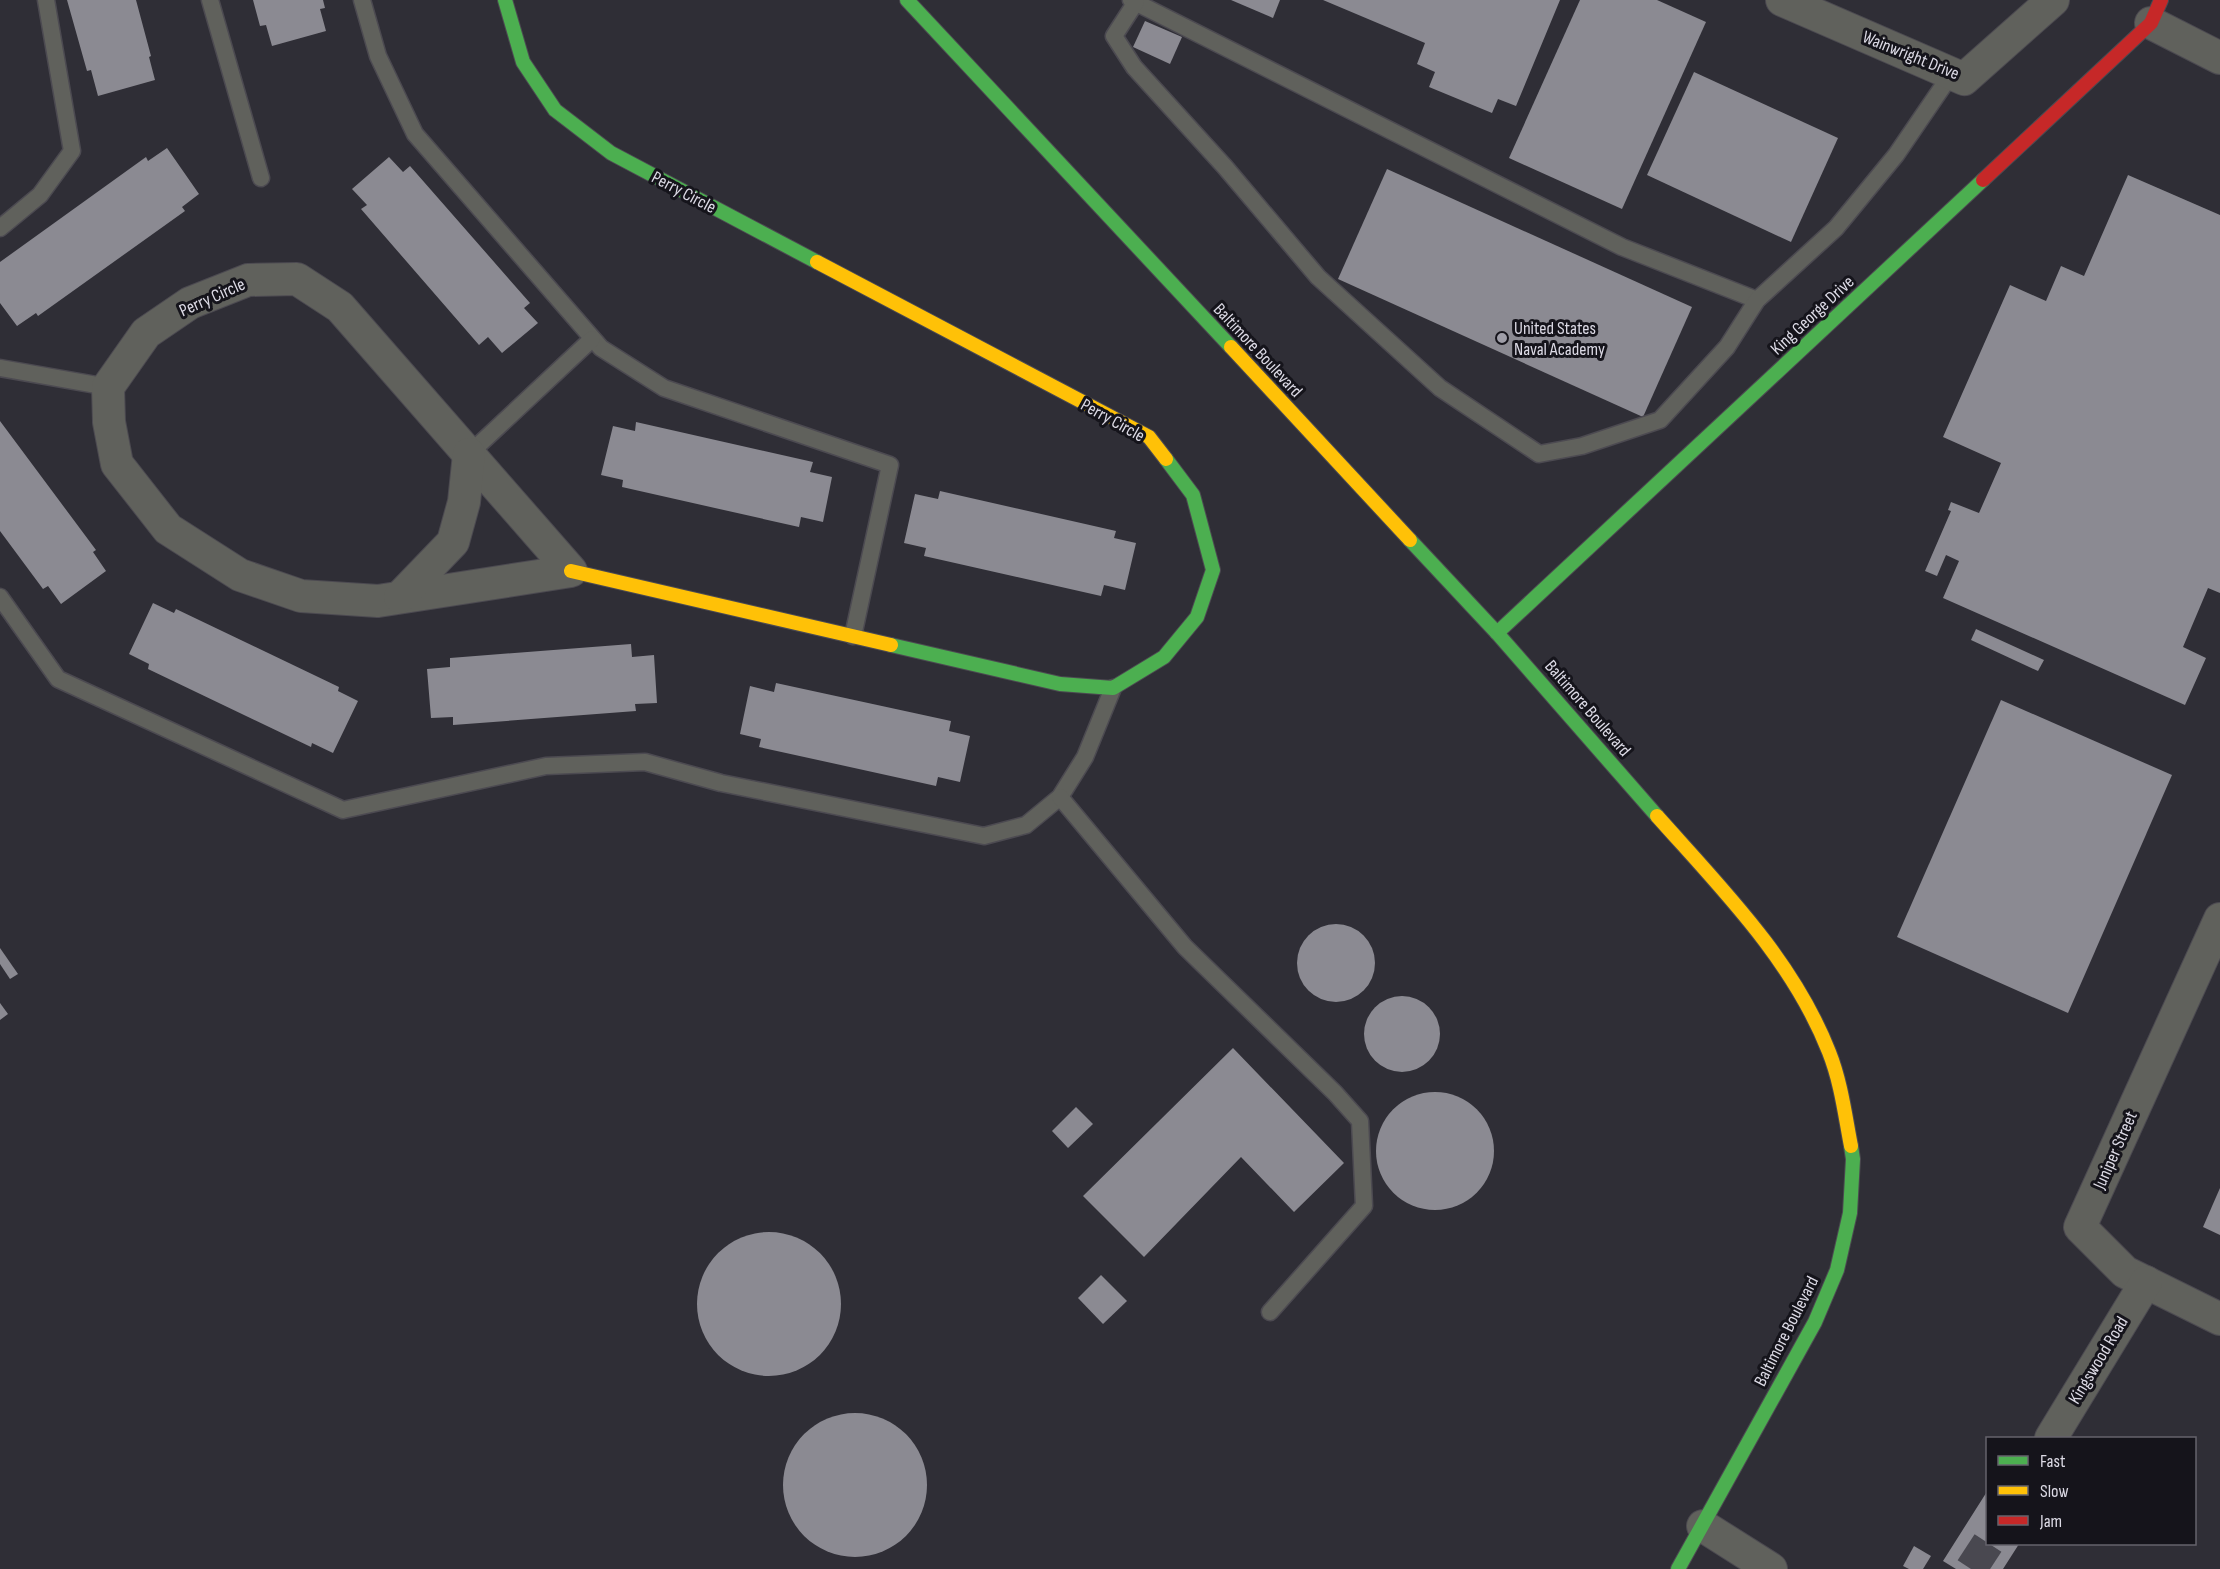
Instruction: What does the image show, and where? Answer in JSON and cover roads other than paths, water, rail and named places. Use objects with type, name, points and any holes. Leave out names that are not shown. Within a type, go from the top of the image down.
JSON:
[{"type":"main road","name":"Perry Circle","points":[[505,0],[524,62],[555,110],[612,153],[1149,437],[1193,495],[1213,570],[1197,617],[1164,657],[1113,688]]},
{"type":"main road","name":"Baltimore Boulevard","points":[[907,0],[1497,633],[1741,911],[1780,960],[1810,1009],[1830,1054],[1853,1159],[1850,1213],[1837,1270],[1815,1322],[1678,1569]]},
{"type":"main road","name":"King George Drive","points":[[1497,633],[2156,12]]},
{"type":"main road","points":[[571,571],[1060,684],[1113,688]]},
{"type":"street","name":"Wainwright Drive","points":[[1782,0],[1965,79],[2053,0]]},
{"type":"street","points":[[2156,12],[2220,58]]},
{"type":"street","name":"Perry Circle","points":[[108,387],[146,333],[190,303],[248,280],[297,279],[340,307],[571,571]]},
{"type":"street","points":[[108,387],[109,422],[117,464],[168,529],[240,575],[301,596],[378,601],[571,571]]},
{"type":"street","points":[[400,597],[453,542],[464,502],[469,454]]},
{"type":"street","name":"Juniper Street","points":[[2220,919],[2080,1227],[2125,1272],[2220,1319]]},
{"type":"street","name":"Kingswood Road","points":[[2052,1437],[2145,1282]]},
{"type":"street","points":[[1703,1526],[1771,1569]]},
{"type":"lane","points":[[0,228],[40,195],[72,151],[46,0]]},
{"type":"lane","points":[[210,0],[261,178]]},
{"type":"lane","points":[[362,0],[378,56],[415,134],[601,348],[664,388],[890,465],[853,636]]},
{"type":"lane","points":[[1756,300],[1622,247],[1133,1],[1114,36],[1134,67],[1225,167],[1318,277],[1440,388],[1539,454],[1582,446],[1660,420],[1728,347],[1756,300],[1836,228],[1896,155],[1952,73]]},
{"type":"lane","points":[[469,454],[592,339]]},
{"type":"lane","points":[[0,368],[108,387]]},
{"type":"lane","points":[[0,597],[58,679],[343,810],[546,766],[645,762],[721,783],[984,836],[1026,825],[1060,797],[1085,757],[1113,688]]},
{"type":"lane","points":[[1060,797],[1185,947],[1327,1085],[1360,1121],[1364,1206],[1270,1312]]},
{"type":"tunnel","points":[[1971,1569],[1987,1545]]},
{"type":"place","name":"United States Naval Academy","points":[[1502,338]]}]
